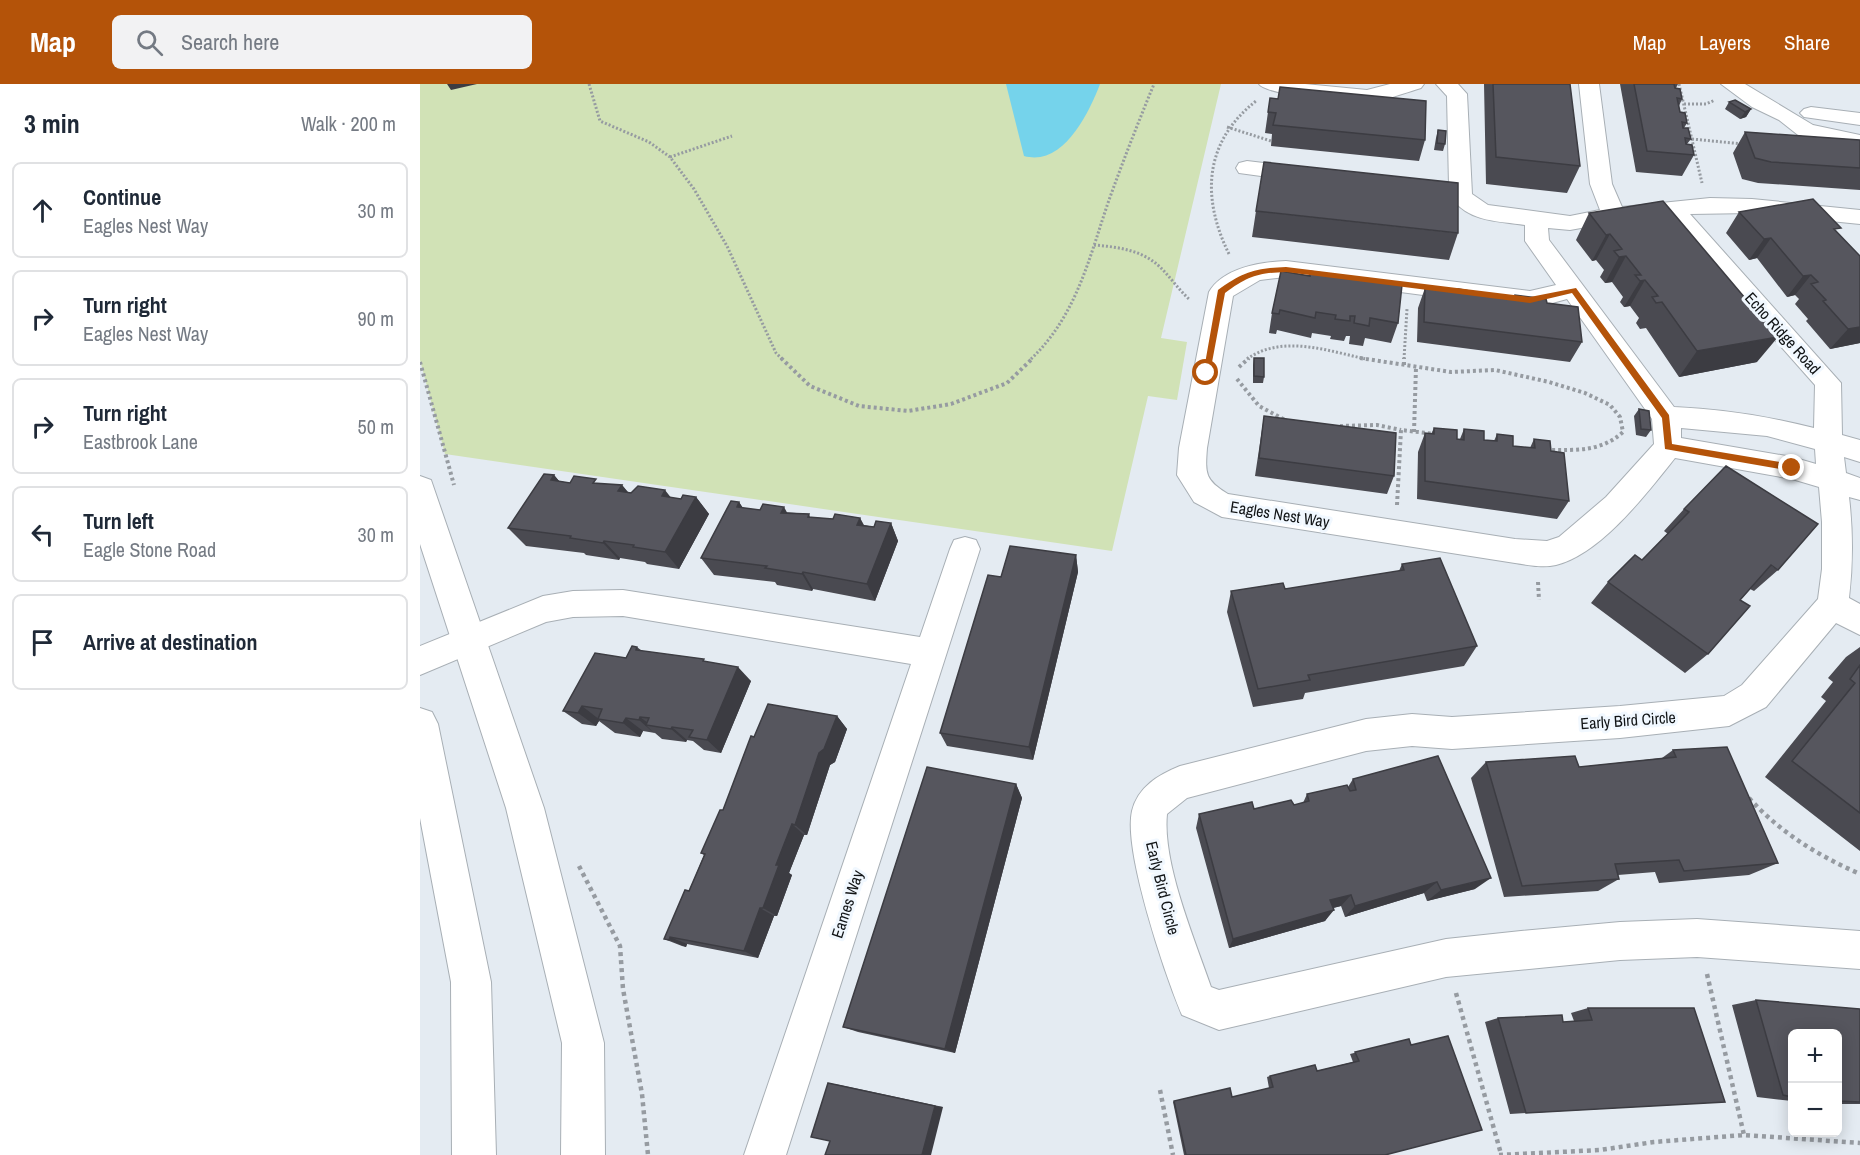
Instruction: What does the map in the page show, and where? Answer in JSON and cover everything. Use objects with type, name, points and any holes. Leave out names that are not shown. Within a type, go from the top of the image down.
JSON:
[{"type":"street","points":[[1269,84],[1281,88],[1367,96],[1414,84]]},
{"type":"street","points":[[1446,84],[1457,94],[1461,195],[1469,204],[1482,212],[1570,223],[1614,215],[1710,205],[1752,206],[1860,217]]},
{"type":"street","points":[[1589,84],[1601,184],[1614,215]]},
{"type":"street","points":[[1726,91],[1786,116],[1806,130],[1860,142]]},
{"type":"street","points":[[1786,116],[1805,112],[1860,119]]},
{"type":"street","points":[[1247,168],[1330,178]]},
{"type":"street","points":[[1390,186],[1461,195]]},
{"type":"street","name":"Echo Ridge Road","points":[[1673,210],[1828,383],[1828,442],[1846,485]]},
{"type":"street","points":[[1536,219],[1537,241],[1660,408],[1668,446],[1792,468],[1846,485]]},
{"type":"street","name":"Eagles Nest Way","points":[[1574,290],[1530,300],[1286,269],[1260,270],[1242,277],[1221,292],[1193,448],[1191,475],[1204,494],[1222,505],[1515,551],[1555,552],[1574,543],[1606,515],[1656,465],[1668,446]]},
{"type":"street","points":[[1660,408],[1713,419],[1767,426],[1860,451]]},
{"type":"street","name":"Early Bird Circle","points":[[1846,485],[1837,545],[1847,613],[1754,696],[1729,711],[1620,722],[1452,733],[1412,730],[1366,735],[1180,783],[1161,794],[1149,812],[1149,843],[1196,1001],[1220,1010],[1446,958],[1521,950],[1620,941],[1697,938],[1860,950]]},
{"type":"street","points":[[420,489],[435,542],[525,808],[583,1043],[583,1155]]},
{"type":"street","name":"Eames Way","points":[[765,1155],[965,549]]},
{"type":"street","points":[[420,661],[543,609],[573,604],[623,603],[929,653]]},
{"type":"street","points":[[420,724],[471,982],[474,1155]]},
{"type":"path","points":[[589,84],[600,121],[649,141],[670,157],[694,189],[727,246],[776,353],[810,386],[859,406],[908,411],[951,404],[1007,383],[1048,343],[1072,304],[1140,116],[1154,84]]},
{"type":"path","points":[[1679,84],[1700,180],[1707,188]]},
{"type":"path","points":[[1684,104],[1706,104],[1726,91]]},
{"type":"path","points":[[1227,127],[1271,141]]},
{"type":"path","points":[[670,157],[732,136]]},
{"type":"path","points":[[1692,140],[1746,144]]},
{"type":"path","points":[[1094,245],[1127,248],[1146,256],[1161,267],[1189,299],[1196,303]]},
{"type":"path","points":[[1404,365],[1407,303]]},
{"type":"path","points":[[1288,421],[1259,406],[1237,381],[1237,370],[1242,363],[1259,353],[1305,346],[1332,349],[1363,359],[1452,372],[1483,369],[1510,373],[1594,396],[1611,406],[1621,417],[1623,432],[1607,446],[1592,449],[1544,450]]},
{"type":"path","points":[[1414,432],[1416,367]]},
{"type":"path","points":[[1611,406],[1660,408]]},
{"type":"path","points":[[1334,426],[1377,425],[1414,432],[1445,434]]},
{"type":"path","points":[[1396,532],[1401,430]]},
{"type":"path","points":[[1743,789],[1769,821],[1784,832],[1816,855],[1860,874]]},
{"type":"path","points":[[1705,964],[1744,1136]]},
{"type":"path","points":[[1453,984],[1500,1155],[1600,1150],[1653,1142],[1744,1136],[1860,1143]]},
{"type":"path","points":[[1160,1090],[1173,1155]]},
{"type":"green space","points":[[420,84],[1221,84],[1161,338],[1187,342],[1177,400],[1148,396],[1112,551],[445,454],[420,360]]},
{"type":"water","points":[[1006,84],[1100,84],[1089,109],[1072,135],[1062,146],[1038,157],[1024,156]]},
{"type":"building","points":[[1493,84],[1570,84],[1580,166],[1496,157]]},
{"type":"building","points":[[1634,84],[1674,84],[1675,88],[1680,89],[1682,99],[1677,98],[1680,112],[1685,113],[1687,123],[1682,122],[1683,128],[1688,128],[1691,139],[1685,138],[1686,144],[1692,145],[1694,155],[1647,151]]},
{"type":"building","points":[[1280,87],[1426,101],[1425,140],[1273,125],[1276,113],[1268,112],[1270,98],[1278,99]]},
{"type":"building","points":[[1735,100],[1751,109],[1745,112],[1729,102]]},
{"type":"building","points":[[1438,130],[1446,131],[1445,144],[1437,143]]},
{"type":"building","points":[[1745,132],[1860,140],[1860,168],[1771,162],[1755,158]]},
{"type":"building","points":[[1264,162],[1458,183],[1458,233],[1256,211]]},
{"type":"building","points":[[1813,199],[1841,228],[1834,229],[1860,256],[1860,327],[1848,329],[1811,284],[1818,282],[1811,275],[1803,276],[1771,238],[1764,239],[1739,212]]},
{"type":"building","points":[[1663,201],[1778,337],[1697,351],[1662,302],[1656,303],[1652,297],[1658,296],[1645,280],[1640,281],[1635,275],[1641,275],[1626,256],[1619,257],[1614,251],[1622,249],[1610,234],[1606,235],[1589,213]]},
{"type":"building","points":[[1281,271],[1310,276],[1310,271],[1402,285],[1398,323],[1370,318],[1369,326],[1354,323],[1355,316],[1350,316],[1350,321],[1335,319],[1336,315],[1316,312],[1315,318],[1280,310],[1279,314],[1272,313]]},
{"type":"building","points":[[1425,288],[1458,292],[1458,289],[1515,299],[1515,295],[1546,299],[1547,303],[1578,307],[1582,342],[1424,322]]},
{"type":"building","points":[[1254,358],[1264,358],[1264,377],[1254,376]]},
{"type":"building","points":[[1639,409],[1649,411],[1651,430],[1641,429]]},
{"type":"building","points":[[1264,416],[1396,433],[1394,476],[1259,458]]},
{"type":"building","points":[[1434,428],[1457,430],[1457,439],[1464,440],[1464,429],[1484,431],[1484,440],[1497,441],[1497,434],[1513,436],[1513,446],[1535,448],[1534,439],[1550,441],[1551,451],[1564,453],[1569,501],[1425,481],[1425,433],[1434,434]]},
{"type":"building","points":[[1726,466],[1818,524],[1778,570],[1771,565],[1740,600],[1750,606],[1708,654],[1608,582],[1635,555],[1642,560],[1689,512],[1684,509]]},
{"type":"building","points":[[544,474],[554,475],[551,480],[570,483],[574,476],[596,479],[593,483],[622,485],[618,491],[631,493],[638,486],[665,490],[662,496],[681,499],[683,495],[696,497],[665,552],[633,547],[634,545],[604,541],[603,543],[570,538],[571,536],[508,528]]},
{"type":"building","points":[[731,501],[739,502],[737,507],[760,510],[763,504],[784,507],[781,513],[809,514],[808,517],[833,519],[835,514],[860,518],[857,525],[874,527],[876,521],[891,523],[867,584],[803,572],[802,574],[765,568],[767,566],[701,558]]},
{"type":"building","points":[[1010,546],[1076,555],[1029,747],[940,733],[988,575],[1001,577]]},
{"type":"building","points":[[1440,558],[1477,646],[1308,675],[1310,680],[1258,689],[1231,591],[1283,583],[1285,589],[1404,570],[1402,564]]},
{"type":"building","points":[[632,646],[637,647],[636,650],[704,659],[703,661],[738,667],[707,740],[689,737],[693,730],[646,725],[649,718],[640,717],[639,720],[626,718],[623,723],[598,719],[602,709],[582,706],[578,713],[563,711],[595,653],[626,658]]},
{"type":"building","points":[[1860,665],[1860,813],[1792,761],[1855,683],[1850,679]]},
{"type":"building","points":[[768,704],[837,716],[824,749],[819,753],[795,825],[792,824],[763,908],[760,908],[744,951],[670,937],[669,940],[664,939],[685,890],[689,891],[705,854],[701,853],[720,810],[723,810],[751,736],[754,737]]},
{"type":"building","points":[[1727,747],[1778,863],[1684,871],[1679,860],[1615,864],[1619,879],[1522,886],[1486,762],[1575,756],[1579,767],[1676,757],[1673,750]]},
{"type":"building","points":[[1438,756],[1491,878],[1441,890],[1437,882],[1355,906],[1351,895],[1330,900],[1334,910],[1233,939],[1199,814],[1252,802],[1254,809],[1291,800],[1294,805],[1309,801],[1307,794],[1347,785],[1350,791],[1356,790],[1353,779]]},
{"type":"building","points":[[927,767],[1016,784],[945,1049],[843,1027]]},
{"type":"building","points":[[1756,1000],[1860,1009],[1860,1102],[1842,1101],[1842,1029],[1788,1029],[1788,1096],[1783,1095]]},
{"type":"building","points":[[1588,1008],[1694,1008],[1725,1102],[1526,1113],[1498,1018],[1562,1015],[1563,1022],[1592,1020]]},
{"type":"building","points":[[1448,1036],[1482,1130],[1385,1155],[1186,1155],[1174,1101],[1230,1088],[1232,1097],[1273,1087],[1270,1076],[1315,1065],[1317,1071],[1359,1061],[1355,1052],[1409,1039],[1411,1045]]},
{"type":"building","points":[[828,1083],[935,1106],[922,1155],[825,1155],[830,1141],[811,1137]]},
{"type":"route","points":[[1206,373],[1221,292],[1242,277],[1260,270],[1286,269],[1530,300],[1574,290],[1666,417],[1668,446],[1792,468]]}]
